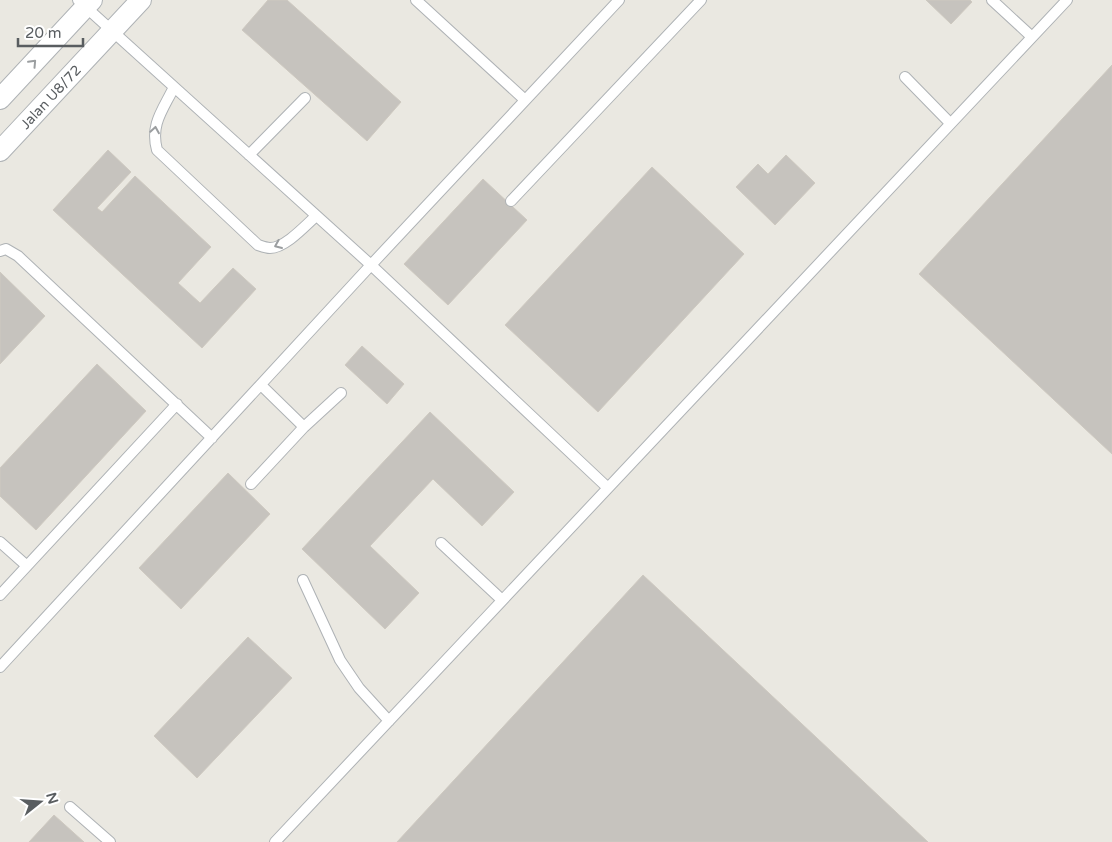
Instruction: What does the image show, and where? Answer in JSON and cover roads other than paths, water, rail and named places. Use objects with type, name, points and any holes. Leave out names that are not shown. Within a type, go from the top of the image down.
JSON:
[{"type":"street","name":"Jalan U8/72","points":[[0,151],[141,0]]},
{"type":"street","points":[[0,99],[85,2]]},
{"type":"lane","points":[[416,0],[525,100]]},
{"type":"lane","points":[[0,667],[371,265],[619,0]]},
{"type":"lane","points":[[511,201],[701,0]]},
{"type":"lane","points":[[992,0],[1032,37]]},
{"type":"lane","points":[[275,842],[1067,0]]},
{"type":"lane","points":[[85,2],[112,31],[371,265],[608,488]]},
{"type":"lane","points":[[905,77],[950,123]]},
{"type":"lane","points":[[174,87],[155,125],[154,138],[157,150],[258,245],[269,248],[278,246],[290,239],[316,216]]},
{"type":"lane","points":[[249,155],[305,98]]},
{"type":"lane","points":[[0,251],[6,249],[18,256],[212,438]]},
{"type":"lane","points":[[261,385],[304,427]]},
{"type":"lane","points":[[251,484],[304,427],[341,392]]},
{"type":"lane","points":[[0,595],[177,404]]},
{"type":"lane","points":[[0,542],[27,566]]},
{"type":"lane","points":[[441,543],[502,600]]},
{"type":"lane","points":[[303,580],[340,660],[359,688],[389,721]]},
{"type":"lane","points":[[70,807],[110,842]]}]
